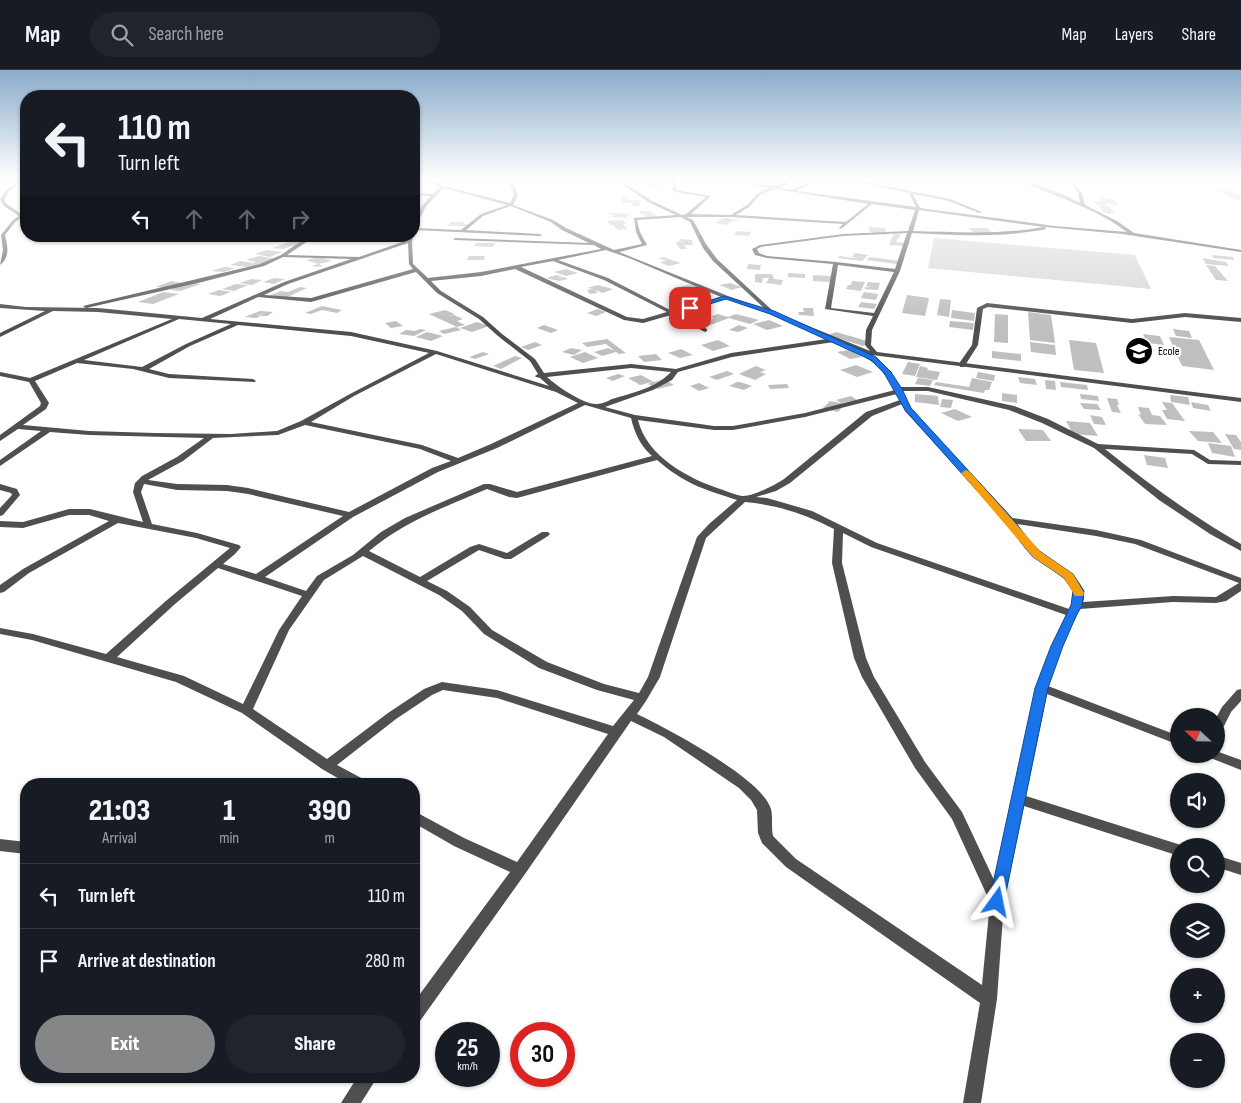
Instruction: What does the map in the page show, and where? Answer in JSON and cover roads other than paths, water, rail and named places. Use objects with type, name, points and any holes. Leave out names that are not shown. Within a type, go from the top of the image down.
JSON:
[{"type":"street","points":[[0,264],[6,258],[6,246],[3,235],[9,227]]},
{"type":"street","points":[[462,231],[467,227]]},
{"type":"street","points":[[561,227],[606,249],[726,297],[772,312],[865,353],[1241,400]]},
{"type":"street","points":[[614,252],[645,245],[637,227]]},
{"type":"street","points":[[695,227],[698,236],[717,262],[772,312]]},
{"type":"street","points":[[834,236],[842,227]]},
{"type":"street","points":[[876,354],[871,350],[867,341],[869,330],[897,271],[912,227]]},
{"type":"street","points":[[897,271],[767,257],[757,254],[754,249],[765,245],[820,240],[834,236],[910,232],[982,234],[1022,232],[1054,227]]},
{"type":"street","points":[[1057,227],[1138,236],[1241,251]]},
{"type":"street","points":[[1122,227],[1138,236]]},
{"type":"street","points":[[420,229],[542,235],[545,236],[542,242]]},
{"type":"street","points":[[0,232],[7,230]]},
{"type":"street","points":[[455,240],[598,245]]},
{"type":"street","points":[[0,306],[52,310],[67,309],[200,282],[262,265],[282,256],[303,242]]},
{"type":"street","points":[[202,320],[295,280],[403,242]]},
{"type":"street","points":[[411,242],[411,264],[416,270],[439,292],[481,318],[533,360],[542,376],[559,391]]},
{"type":"street","points":[[426,280],[516,267],[606,249]]},
{"type":"street","points":[[282,256],[360,258]]},
{"type":"street","points":[[554,260],[606,279],[705,330]]},
{"type":"street","points":[[836,263],[828,309],[877,315]]},
{"type":"street","points":[[516,267],[626,319],[643,321],[726,297]]},
{"type":"street","points":[[256,296],[311,300],[416,270]]},
{"type":"street","points":[[962,366],[975,345],[980,308],[987,305],[1132,321],[1185,315],[1241,320]]},
{"type":"street","points":[[67,309],[351,334],[435,352],[559,391],[584,403],[634,417],[704,427],[733,428],[928,389],[1011,408],[1045,420],[1097,446],[1162,498],[1241,548]]},
{"type":"street","points":[[0,334],[52,310]]},
{"type":"street","points":[[0,374],[32,380],[178,318]]},
{"type":"street","points":[[144,368],[188,345],[237,325]]},
{"type":"street","points":[[518,378],[631,366],[676,371],[730,355],[834,340]]},
{"type":"street","points":[[16,427],[89,433],[211,436],[278,433],[304,424],[352,395],[435,352]]},
{"type":"street","points":[[865,353],[887,372],[908,409],[1009,520],[1037,555],[1069,576],[1079,591],[1074,610],[1042,688],[997,902],[989,999],[972,1103]]},
{"type":"street","points":[[76,361],[144,368],[156,374],[169,376],[253,381]]},
{"type":"street","points":[[597,407],[662,384],[671,378],[676,371]]},
{"type":"street","points":[[0,438],[45,405],[32,380]]},
{"type":"street","points":[[420,1007],[642,698],[654,677],[702,537],[743,499],[780,485],[869,414],[900,394]]},
{"type":"street","points":[[257,578],[350,515],[456,460],[494,446],[584,403]]},
{"type":"street","points":[[634,417],[637,430],[650,450],[686,478],[699,485],[743,499],[767,501],[809,513],[874,545],[1074,610],[1173,599],[1216,600],[1222,599],[1241,586]]},
{"type":"street","points":[[304,424],[422,447],[456,460]]},
{"type":"street","points":[[0,464],[49,429]]},
{"type":"street","points":[[148,526],[137,492],[138,485],[180,459],[211,436]]},
{"type":"street","points":[[1097,446],[1194,452],[1208,462],[1241,463]]},
{"type":"street","points":[[246,710],[284,630],[320,578],[363,552],[374,540],[408,520],[487,486],[517,495],[658,457]]},
{"type":"street","points":[[141,482],[177,487],[248,490],[350,515]]},
{"type":"street","points":[[0,487],[14,491],[16,495],[0,513]]},
{"type":"street","points":[[0,524],[23,524],[69,512],[90,512],[236,547],[171,602],[110,658]]},
{"type":"street","points":[[0,590],[26,571],[117,520]]},
{"type":"street","points":[[1009,520],[1096,533],[1138,542],[1241,581]]},
{"type":"street","points":[[839,528],[836,563],[860,658],[868,677],[920,765],[957,816],[997,902]]},
{"type":"street","points":[[420,581],[473,548],[479,547],[508,557],[545,534]]},
{"type":"street","points":[[363,552],[420,581],[462,606],[481,626],[506,644],[543,665],[600,686],[642,698]]},
{"type":"street","points":[[217,565],[309,595]]},
{"type":"street","points":[[0,631],[23,634],[180,679],[246,710],[327,766],[349,778]]},
{"type":"street","points":[[327,766],[392,716],[428,692],[442,686],[496,694],[567,714],[616,732]]},
{"type":"street","points":[[1042,688],[1170,738]]},
{"type":"street","points":[[1225,712],[1241,694]]},
{"type":"street","points":[[629,715],[668,734],[744,784],[756,796],[764,809],[767,840],[791,864],[989,999]]},
{"type":"street","points":[[1225,758],[1241,764]]},
{"type":"street","points":[[1019,799],[1170,847]]},
{"type":"street","points":[[420,819],[459,842],[520,870]]},
{"type":"street","points":[[0,844],[20,847]]},
{"type":"street","points":[[1225,864],[1241,869]]},
{"type":"street","points":[[350,1103],[364,1083]]},
{"type":"place","name":"Ecole","points":[[1139,351]]}]
